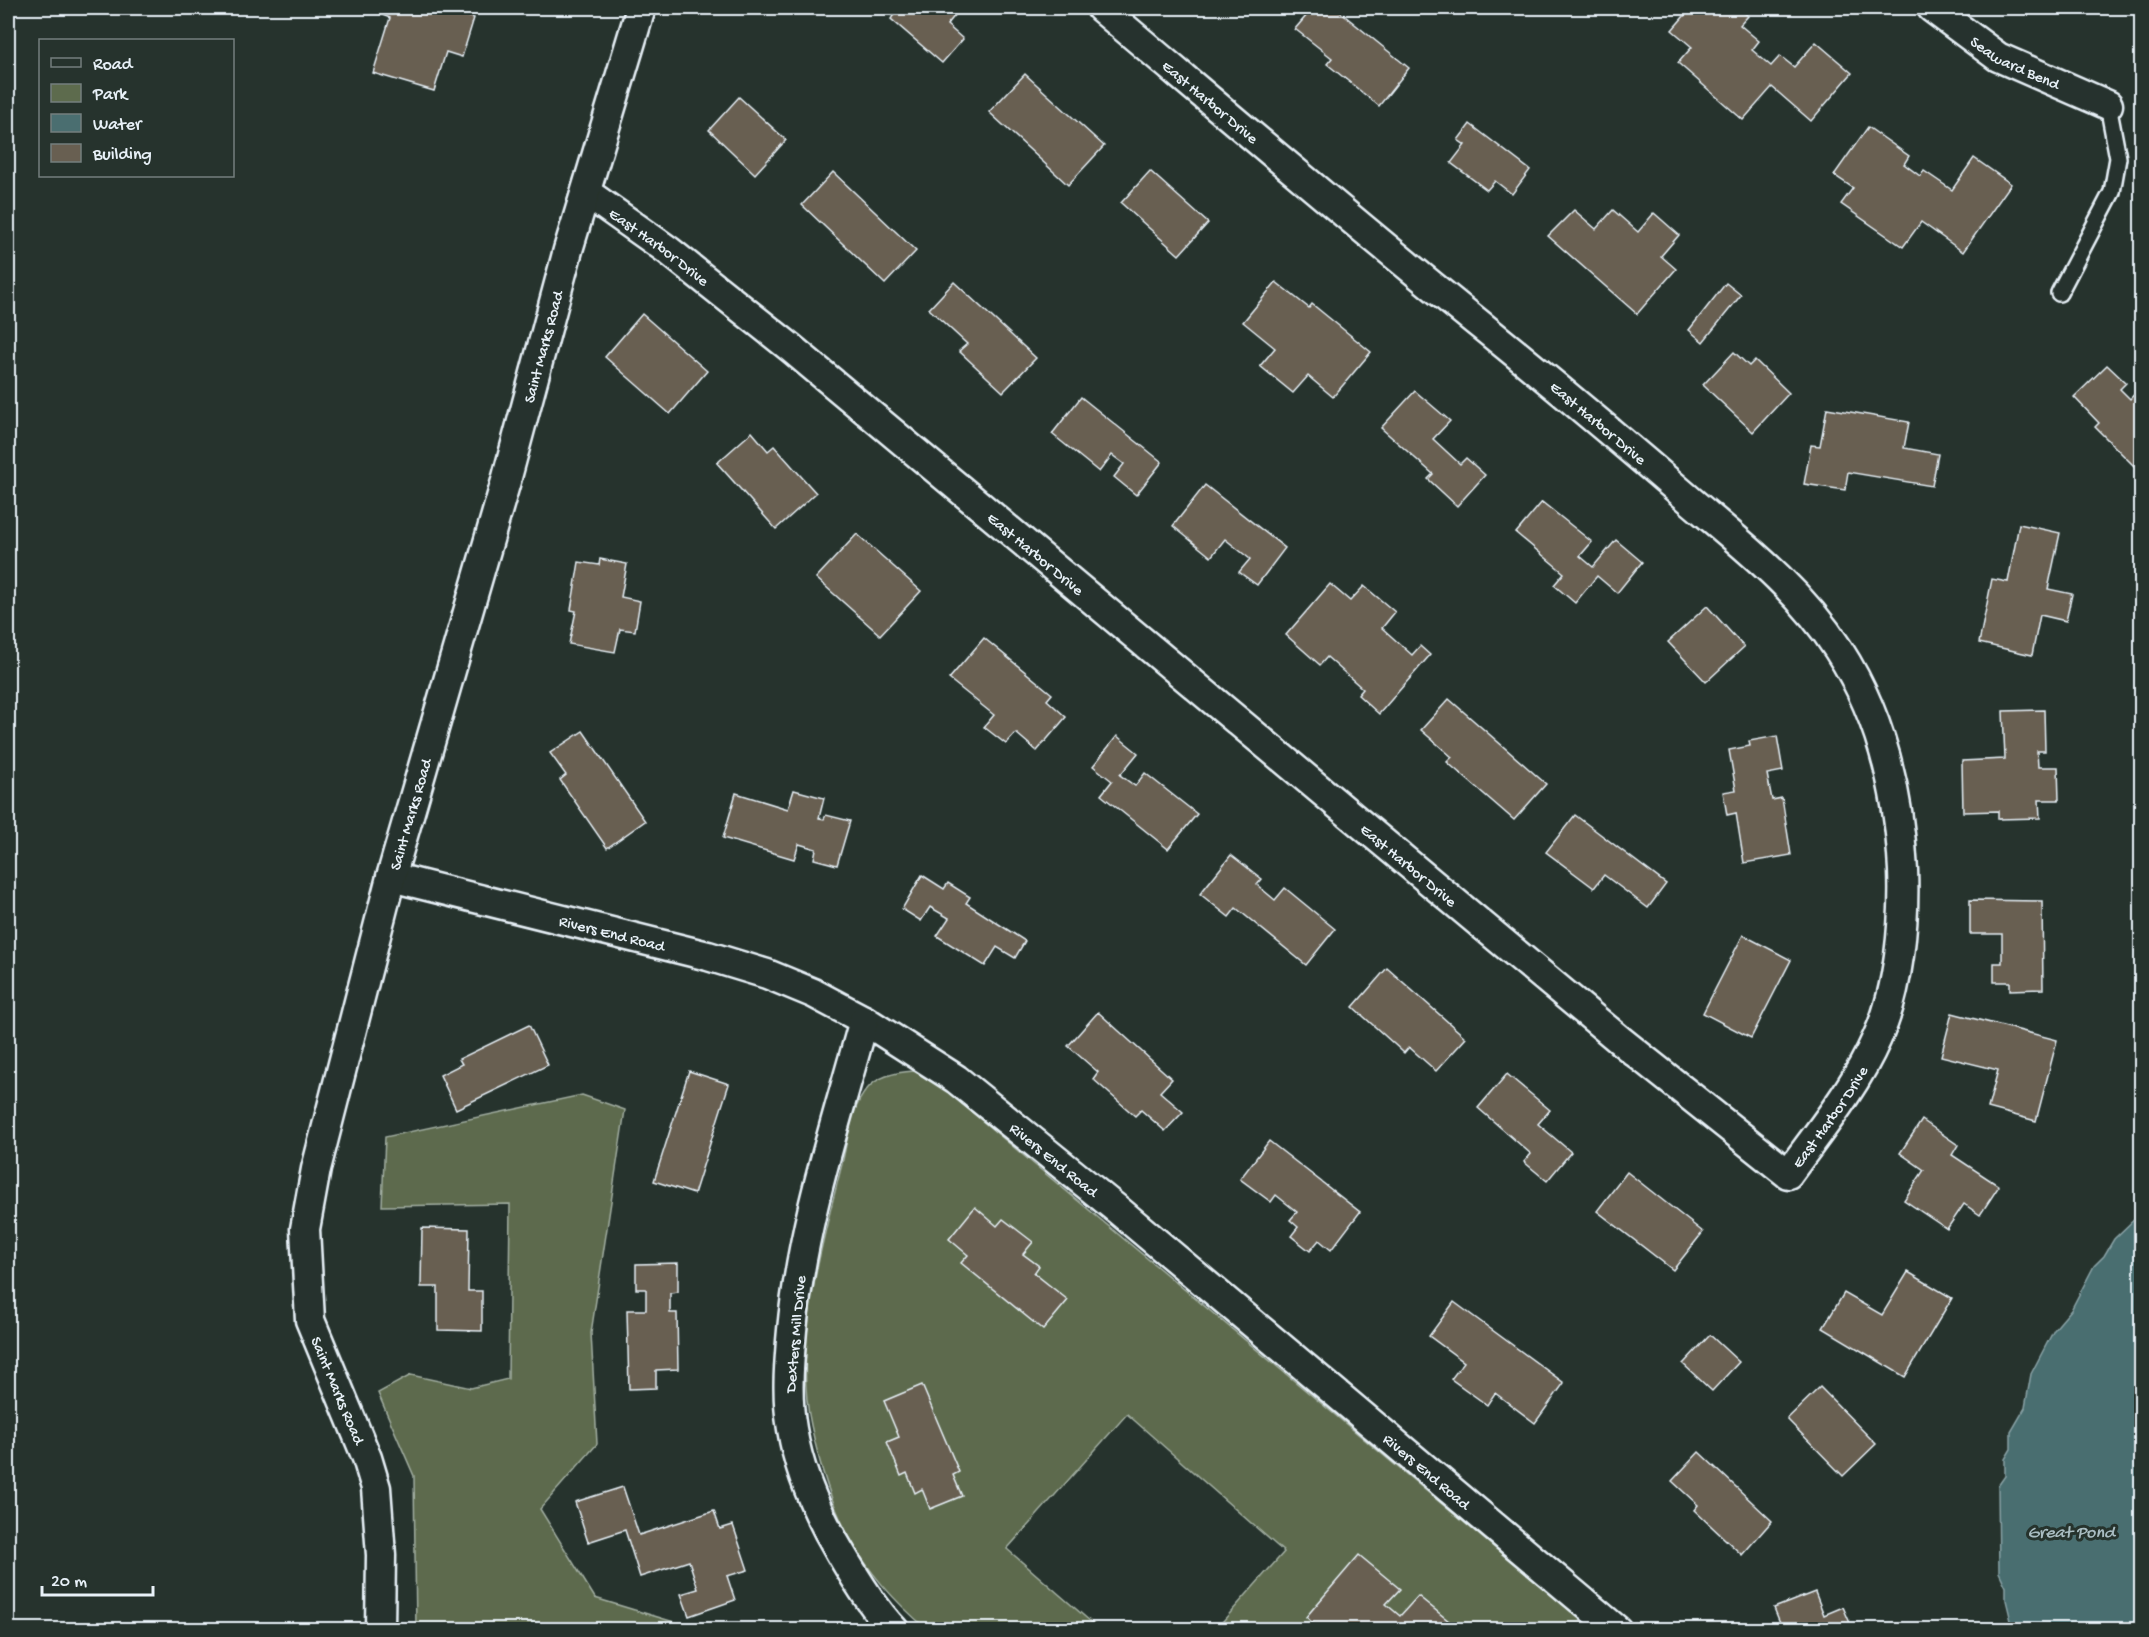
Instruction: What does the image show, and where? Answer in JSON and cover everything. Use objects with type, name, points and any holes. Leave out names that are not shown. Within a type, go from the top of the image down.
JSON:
[{"type":"street","name":"Saint Marks Road","points":[[380,1629],[381,1555],[376,1488],[367,1458],[310,1320],[305,1228],[316,1169],[390,876],[506,481],[568,250],[641,8]]},
{"type":"street","name":"East Harbor Drive","points":[[587,193],[669,251],[791,348],[1612,1033],[1788,1174],[1845,1096],[1878,1036],[1894,981],[1904,904],[1901,837],[1893,780],[1866,702],[1838,648],[1781,578],[1581,406],[1398,259],[1101,8]]},
{"type":"street","name":"Seaward Bend","points":[[1932,8],[1998,57],[2108,105]]},
{"type":"street","name":"Rivers End Road","points":[[390,876],[708,956],[768,974],[813,993],[864,1020],[956,1079],[1118,1210],[1617,1629]]},
{"type":"street","name":"Dexters Mill Drive","points":[[864,1020],[803,1245],[794,1309],[788,1400],[792,1431],[808,1486],[826,1528],[848,1567],[894,1629]]},
{"type":"lane","points":[[2058,293],[2112,192],[2118,158],[2108,105]]},
{"type":"green space","points":[[914,1071],[938,1084],[1592,1629],[1216,1629],[1284,1552],[1127,1414],[1007,1549],[1099,1629],[927,1629],[882,1585],[850,1538],[838,1513],[827,1486],[811,1425],[806,1394],[805,1361],[812,1294],[853,1114],[862,1096],[872,1084],[889,1075]]},
{"type":"green space","points":[[582,1095],[625,1110],[591,1333],[597,1444],[540,1509],[595,1598],[697,1629],[416,1629],[414,1476],[378,1393],[411,1375],[471,1388],[508,1379],[510,1204],[382,1206],[385,1137]]},
{"type":"water","name":"Great Pond","points":[[2141,1213],[2141,1629],[2013,1629],[2006,1600],[2006,1587],[1999,1572],[1998,1486],[2005,1476],[2005,1459],[2011,1449],[2011,1432],[2025,1408],[2031,1374],[2054,1330],[2071,1310],[2094,1266],[2104,1256],[2114,1239]]},
{"type":"building","points":[[382,8],[441,8],[474,18],[462,57],[446,52],[434,91],[373,73],[390,18],[380,14]]},
{"type":"building","points":[[898,8],[949,8],[956,14],[947,25],[963,39],[942,63],[891,19]]},
{"type":"building","points":[[1313,8],[1335,8],[1409,68],[1379,106],[1327,64],[1332,58],[1295,29]]},
{"type":"building","points":[[1691,8],[1738,8],[1748,16],[1740,25],[1759,41],[1752,50],[1771,66],[1780,56],[1794,67],[1816,42],[1852,73],[1811,121],[1772,87],[1743,120],[1678,63],[1692,47],[1672,30]]},
{"type":"building","points":[[1025,74],[1104,146],[1068,185],[989,112]]},
{"type":"building","points":[[739,97],[786,140],[755,174],[709,130]]},
{"type":"building","points":[[1470,124],[1530,170],[1512,194],[1495,181],[1487,190],[1451,163],[1465,145],[1458,140]]},
{"type":"building","points":[[1868,127],[1909,156],[1904,164],[1920,176],[1924,171],[1952,190],[1974,158],[2011,184],[1963,252],[1921,222],[1903,247],[1841,204],[1853,188],[1834,175]]},
{"type":"building","points":[[1150,171],[1208,223],[1179,255],[1121,203]]},
{"type":"building","points":[[833,172],[916,251],[885,284],[802,205]]},
{"type":"building","points":[[1574,210],[1596,229],[1613,210],[1638,232],[1654,213],[1679,235],[1661,256],[1676,269],[1637,314],[1548,236]]},
{"type":"building","points":[[954,282],[1036,358],[1003,392],[959,351],[967,344],[929,309]]},
{"type":"building","points":[[1276,282],[1309,308],[1312,304],[1371,352],[1333,397],[1308,376],[1293,393],[1260,366],[1275,348],[1243,322]]},
{"type":"building","points":[[1726,283],[1741,295],[1703,342],[1689,330]]},
{"type":"building","points":[[642,314],[707,371],[670,414],[605,357]]},
{"type":"building","points":[[1734,352],[1749,366],[1755,360],[1789,393],[1753,432],[1703,385]]},
{"type":"building","points":[[2107,365],[2126,383],[2120,389],[2130,399],[2142,386],[2142,458],[2134,466],[2095,427],[2099,423],[2074,397]]},
{"type":"building","points":[[1415,391],[1450,421],[1433,439],[1460,464],[1466,458],[1485,475],[1457,506],[1428,479],[1433,474],[1381,428]]},
{"type":"building","points":[[1081,397],[1162,462],[1136,495],[1114,477],[1124,464],[1112,455],[1099,472],[1052,434]]},
{"type":"building","points":[[1827,408],[1909,422],[1904,448],[1938,454],[1932,486],[1848,472],[1845,490],[1804,484],[1811,445],[1820,446]]},
{"type":"building","points":[[752,432],[768,451],[774,446],[816,493],[776,529],[717,463]]},
{"type":"building","points":[[1205,485],[1285,548],[1257,585],[1239,572],[1250,559],[1225,539],[1211,557],[1173,526]]},
{"type":"building","points":[[1542,502],[1592,542],[1580,556],[1593,567],[1616,540],[1642,562],[1617,593],[1597,576],[1575,603],[1554,585],[1564,573],[1516,533]]},
{"type":"building","points":[[2019,524],[2060,533],[2048,589],[2072,594],[2066,621],[2040,615],[2032,655],[1979,643],[1992,579],[2008,582]]},
{"type":"building","points":[[857,534],[921,591],[880,635],[816,578]]},
{"type":"building","points":[[600,559],[627,564],[621,597],[640,601],[635,631],[620,629],[615,652],[569,644],[576,611],[571,610],[579,562],[599,565]]},
{"type":"building","points":[[1330,584],[1350,601],[1364,586],[1395,612],[1382,628],[1412,655],[1420,646],[1430,655],[1379,714],[1358,695],[1363,689],[1327,657],[1320,665],[1286,635]]},
{"type":"building","points":[[1707,606],[1744,647],[1706,682],[1668,642]]},
{"type":"building","points":[[984,638],[1052,694],[1047,700],[1066,717],[1037,751],[1016,733],[1006,744],[984,727],[994,715],[949,679]]},
{"type":"building","points":[[1449,699],[1546,784],[1514,820],[1447,762],[1452,757],[1421,730]]},
{"type":"building","points":[[2044,710],[2045,751],[2037,751],[2038,767],[2058,767],[2059,800],[2039,800],[2040,818],[1998,819],[1998,811],[1963,812],[1962,761],[2005,759],[2003,711]]},
{"type":"building","points":[[583,731],[645,821],[607,848],[560,780],[566,775],[550,753]]},
{"type":"building","points":[[1117,736],[1138,753],[1120,775],[1135,786],[1145,773],[1197,814],[1168,849],[1101,795],[1112,781],[1093,766]]},
{"type":"building","points":[[1777,736],[1783,771],[1767,774],[1772,800],[1782,798],[1791,855],[1744,863],[1736,813],[1727,815],[1723,792],[1736,790],[1729,750],[1750,746],[1749,741]]},
{"type":"building","points":[[794,790],[824,798],[819,818],[824,819],[826,815],[850,821],[837,865],[814,859],[816,849],[799,844],[794,859],[723,838],[736,793],[788,809]]},
{"type":"building","points":[[1575,815],[1666,884],[1648,908],[1604,875],[1594,888],[1546,852]]},
{"type":"building","points":[[1231,855],[1262,879],[1257,885],[1275,900],[1285,888],[1335,929],[1306,965],[1236,908],[1229,917],[1200,894]]},
{"type":"building","points":[[922,875],[944,889],[948,883],[970,897],[966,903],[1025,941],[1015,958],[997,947],[985,966],[937,936],[949,918],[930,907],[921,921],[902,909]]},
{"type":"building","points":[[1970,900],[2042,901],[2043,989],[2010,990],[2010,982],[1994,982],[1994,963],[2002,963],[2002,934],[1970,934]]},
{"type":"building","points":[[1743,935],[1791,960],[1751,1038],[1703,1013]]},
{"type":"building","points":[[1387,968],[1466,1038],[1436,1071],[1409,1047],[1404,1053],[1353,1007]]},
{"type":"building","points":[[1098,1012],[1172,1079],[1160,1092],[1183,1112],[1165,1131],[1141,1110],[1135,1116],[1093,1079],[1098,1072],[1068,1046]]},
{"type":"building","points":[[1952,1013],[2057,1040],[2036,1121],[1988,1108],[1998,1070],[1941,1056]]},
{"type":"building","points":[[529,1025],[548,1065],[456,1109],[440,1075],[462,1064],[459,1059]]},
{"type":"building","points":[[689,1071],[729,1084],[694,1194],[654,1181]]},
{"type":"building","points":[[1507,1074],[1550,1110],[1538,1124],[1571,1152],[1547,1181],[1524,1162],[1531,1154],[1478,1108]]},
{"type":"building","points":[[1922,1120],[1958,1145],[1952,1155],[1999,1186],[1980,1215],[1964,1204],[1947,1229],[1904,1200],[1924,1170],[1900,1153]]},
{"type":"building","points":[[1269,1141],[1360,1212],[1331,1250],[1319,1240],[1310,1251],[1291,1236],[1298,1227],[1290,1220],[1297,1212],[1276,1195],[1271,1202],[1240,1179]]},
{"type":"building","points":[[1627,1172],[1703,1232],[1673,1270],[1597,1211]]},
{"type":"building","points":[[975,1207],[997,1226],[1003,1219],[1033,1242],[1023,1254],[1039,1266],[1034,1273],[1068,1300],[1043,1330],[961,1263],[968,1255],[949,1239]]},
{"type":"building","points":[[422,1228],[469,1229],[468,1291],[482,1291],[482,1331],[438,1330],[438,1287],[421,1287]]},
{"type":"building","points":[[678,1263],[678,1292],[670,1293],[670,1313],[677,1313],[678,1369],[656,1370],[656,1388],[629,1389],[627,1310],[646,1310],[646,1289],[636,1289],[636,1264]]},
{"type":"building","points":[[1908,1272],[1952,1298],[1905,1377],[1823,1328],[1844,1293],[1882,1315]]},
{"type":"building","points":[[1454,1302],[1564,1383],[1535,1423],[1495,1393],[1487,1405],[1451,1379],[1464,1362],[1429,1336]]},
{"type":"building","points":[[1710,1335],[1739,1362],[1712,1391],[1683,1364]]},
{"type":"building","points":[[922,1385],[959,1472],[953,1475],[962,1496],[930,1509],[922,1489],[915,1493],[907,1473],[901,1476],[887,1442],[899,1437],[884,1401]]},
{"type":"building","points":[[1820,1387],[1876,1444],[1843,1476],[1787,1419]]},
{"type":"building","points":[[1699,1452],[1772,1521],[1742,1555],[1694,1510],[1698,1505],[1672,1481]]},
{"type":"building","points":[[623,1487],[639,1535],[714,1511],[720,1529],[733,1525],[748,1570],[727,1576],[735,1600],[689,1616],[681,1594],[698,1589],[689,1561],[640,1577],[625,1530],[588,1542],[575,1502]]},
{"type":"building","points":[[1359,1555],[1400,1589],[1386,1604],[1400,1616],[1418,1596],[1455,1626],[1453,1630],[1321,1630],[1306,1617]]},
{"type":"building","points":[[1815,1592],[1824,1615],[1843,1607],[1850,1623],[1834,1630],[1783,1630],[1774,1608]]}]
